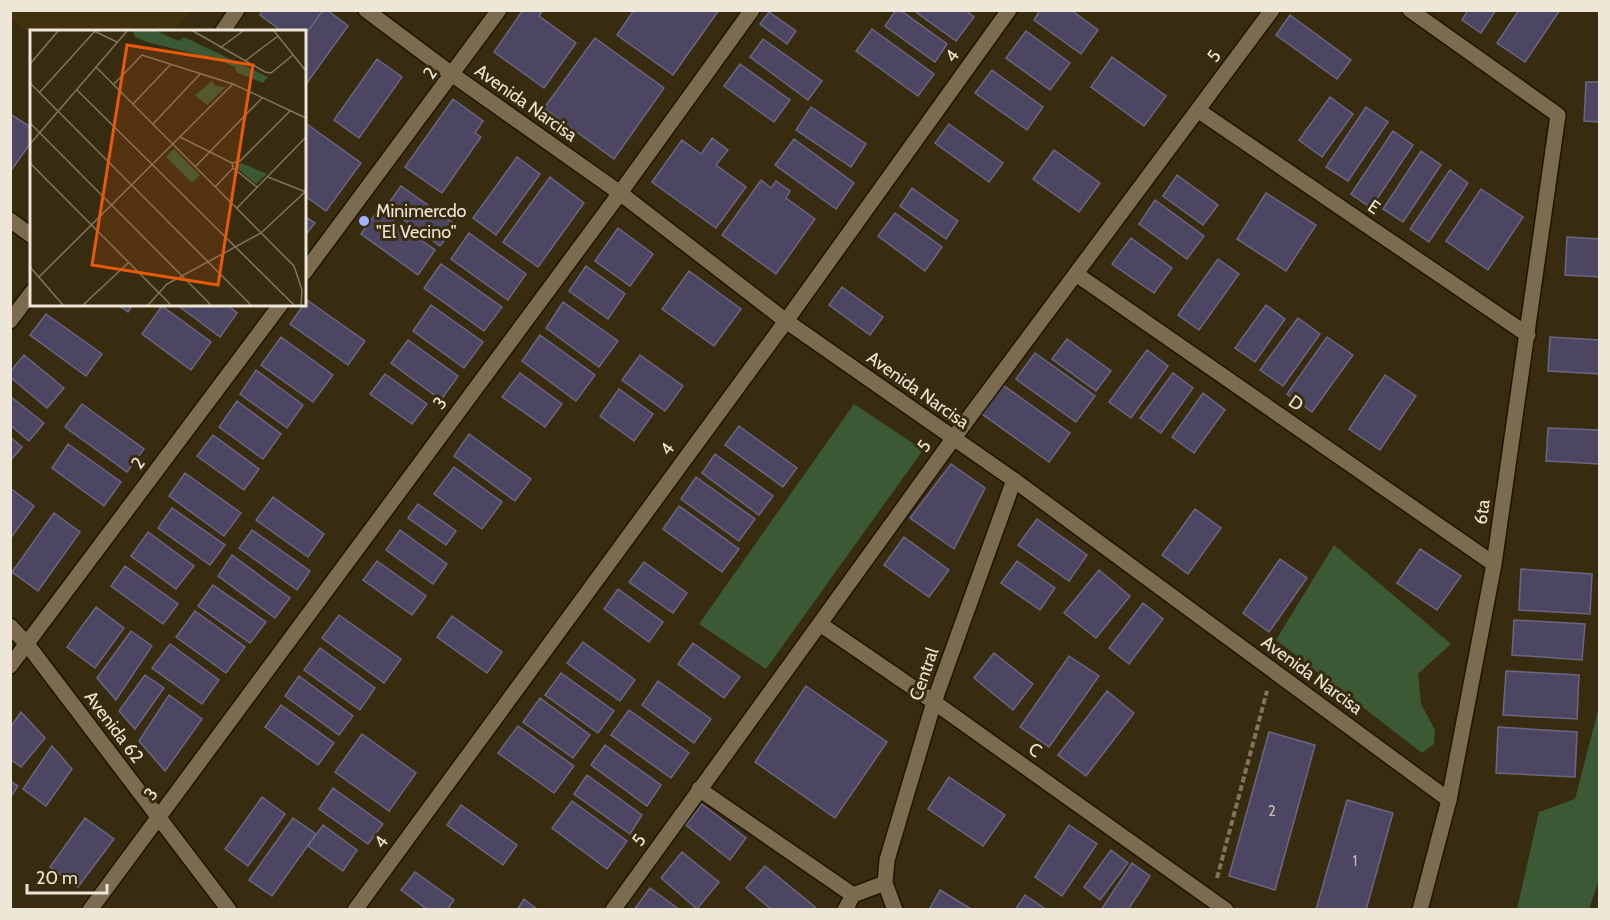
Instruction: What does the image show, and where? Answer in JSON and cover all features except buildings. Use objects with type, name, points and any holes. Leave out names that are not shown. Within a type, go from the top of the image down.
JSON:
[{"type":"street","points":[[223,30],[237,10]]},
{"type":"street","name":"Avenida Narcisa","points":[[366,10],[453,75],[620,193],[786,321],[1014,480],[1449,800]]},
{"type":"street","name":"2","points":[[306,270],[499,10]]},
{"type":"street","name":"3","points":[[90,909],[620,193],[752,10]]},
{"type":"street","name":"4","points":[[355,909],[786,321],[1009,10]]},
{"type":"street","name":"5","points":[[613,909],[954,439],[1272,10]]},
{"type":"street","name":"6ta","points":[[1410,10],[1558,115],[1494,564],[1449,800],[1420,909]]},
{"type":"street","name":"E","points":[[1199,111],[1527,335]]},
{"type":"street","points":[[10,220],[30,235]]},
{"type":"street","name":"D","points":[[1076,274],[1494,564]]},
{"type":"street","points":[[10,321],[30,295]]},
{"type":"street","name":"2","points":[[10,666],[280,306]]},
{"type":"street","name":"Central","points":[[885,884],[887,860],[934,702],[1014,480]]},
{"type":"street","name":"C","points":[[820,624],[1226,909]]},
{"type":"street","name":"Avenida 62","points":[[10,626],[27,644],[229,909]]},
{"type":"street","points":[[699,789],[853,895]]},
{"type":"street","points":[[845,909],[853,895],[885,884],[895,909]]},
{"type":"path","points":[[1211,899],[1273,670]]},
{"type":"shaded area","points":[[11,10],[190,11],[175,30],[30,30],[30,33],[11,19]]},
{"type":"green space","points":[[854,404],[923,450],[766,669],[699,624]]},
{"type":"green space","points":[[1334,545],[1451,644],[1418,674],[1421,704],[1435,730],[1434,744],[1422,753],[1276,640]]},
{"type":"green space","points":[[1599,707],[1599,880],[1589,909],[1517,909],[1539,812],[1575,799]]},
{"type":"place","name":"Minimercdo \"El Vecino\"","points":[[364,221]]}]
